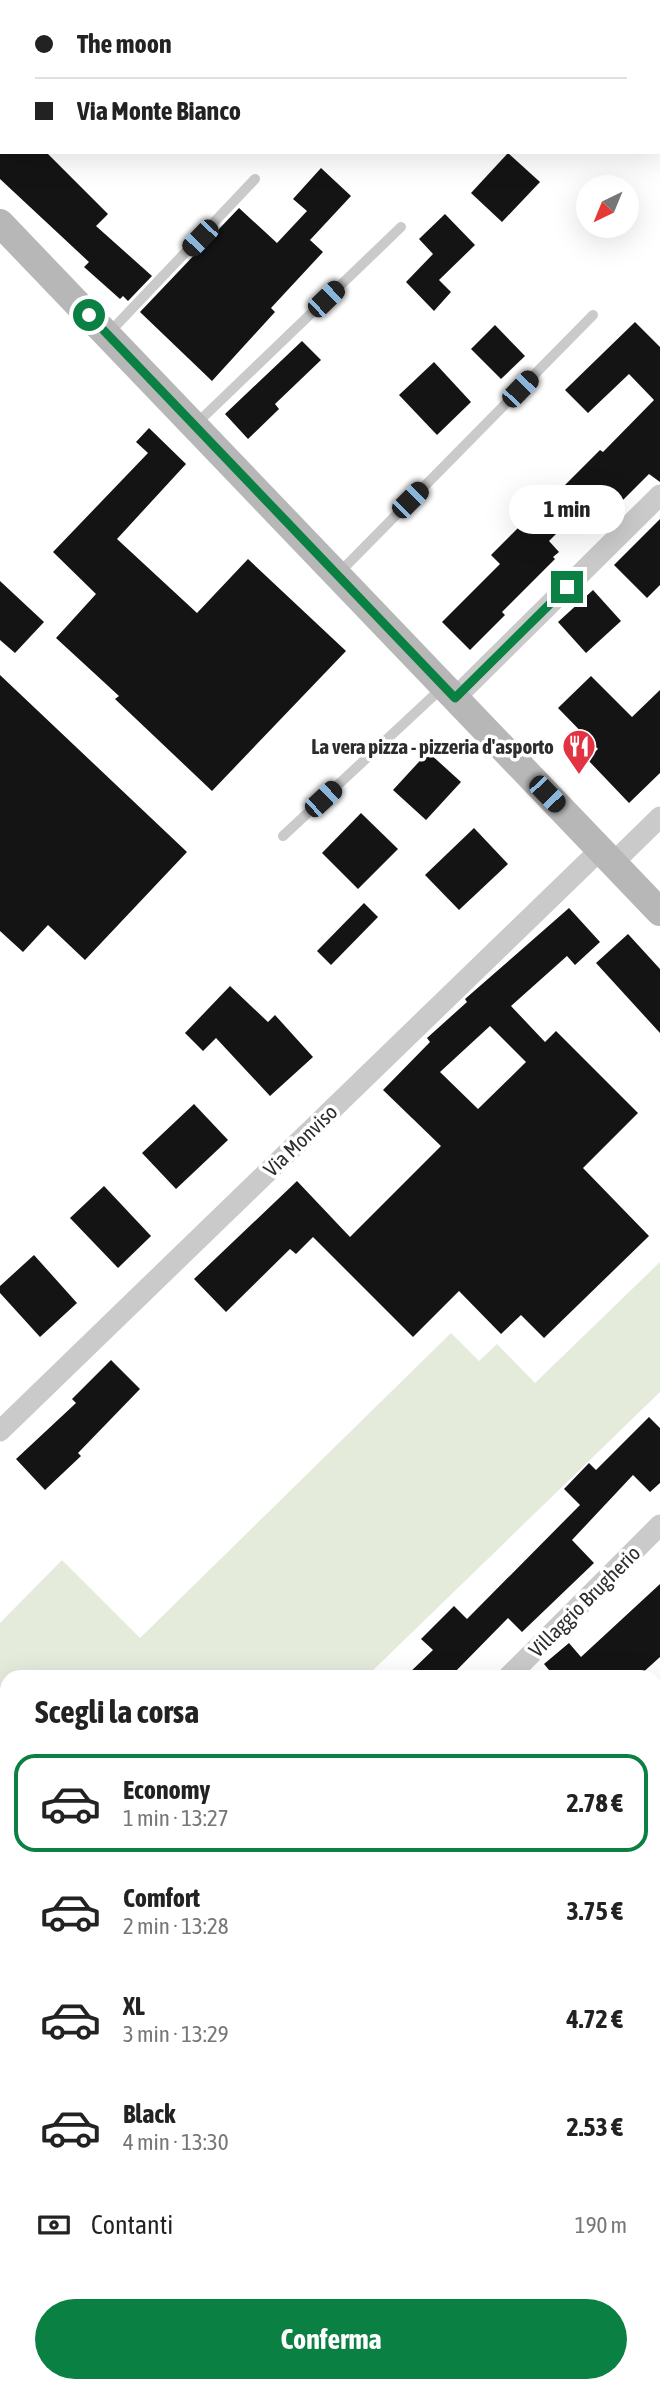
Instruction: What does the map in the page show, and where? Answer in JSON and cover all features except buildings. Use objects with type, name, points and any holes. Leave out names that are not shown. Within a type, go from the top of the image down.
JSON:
[{"type":"main road","points":[[5,229],[660,912]]},
{"type":"street","points":[[449,692],[660,495]]},
{"type":"street","name":"Via Monviso","points":[[0,1431],[607,856],[660,817]]},
{"type":"street","name":"Villaggio Brugherio","points":[[515,1670],[660,1525]]},
{"type":"lane","points":[[107,335],[256,179]]},
{"type":"lane","points":[[194,426],[401,227]]},
{"type":"lane","points":[[337,575],[593,315]]},
{"type":"lane","points":[[283,836],[449,692]]},
{"type":"green space","points":[[660,1262],[660,1392],[373,1670],[0,1670],[0,1623],[62,1560],[140,1638],[451,1333],[479,1361],[497,1344],[535,1383]]},
{"type":"place","name":"La vera pizza - pizzeria d'asporto","points":[[579,776]]},
{"type":"route","points":[[89,315],[455,698],[567,587]]}]
